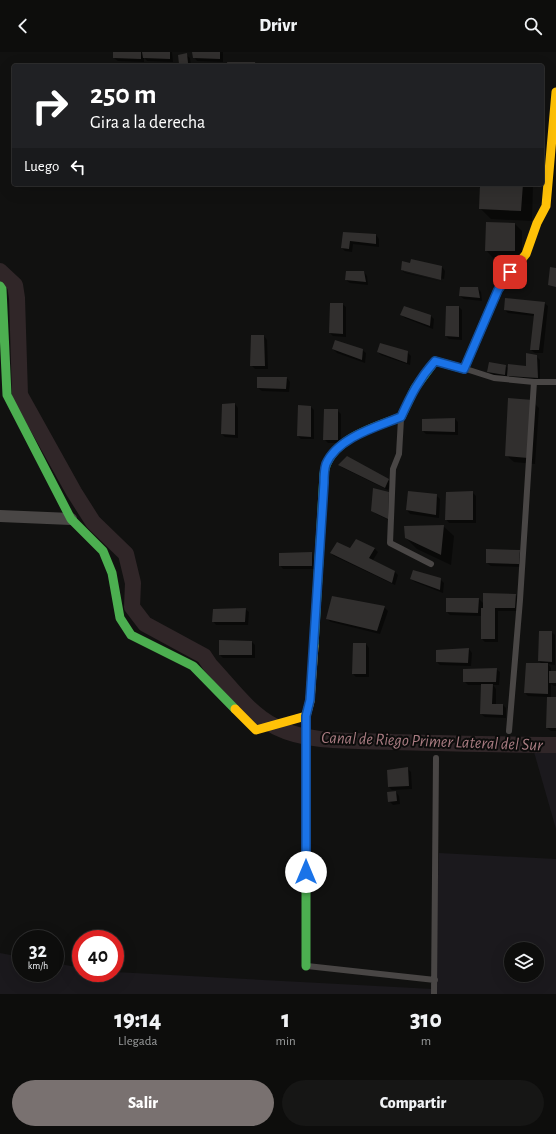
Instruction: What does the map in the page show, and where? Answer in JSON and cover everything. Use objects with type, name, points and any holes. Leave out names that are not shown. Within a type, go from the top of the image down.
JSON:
[{"type":"street","points":[[306,966],[306,716],[310,700],[326,465],[333,453],[344,443],[371,429],[401,417],[411,395],[423,375],[435,361],[464,369],[498,290],[526,254],[537,223],[546,206],[556,92]]},
{"type":"street","points":[[0,286],[2,289],[3,395],[71,520],[103,551],[112,573],[120,618],[131,634],[193,666],[256,730],[306,716]]},
{"type":"street","points":[[0,516],[71,520]]},
{"type":"lane","points":[[464,369],[494,378],[534,382],[556,382]]},
{"type":"lane","points":[[509,731],[520,600],[534,382]]},
{"type":"lane","points":[[401,417],[399,454],[393,468],[390,543],[431,564]]},
{"type":"lane","points":[[434,994],[436,758]]},
{"type":"lane","points":[[306,966],[435,980]]},
{"type":"shaded area","points":[[532,745],[556,745],[556,829]]},
{"type":"shaded area","points":[[439,853],[556,859],[556,994],[0,994],[0,953],[12,955],[12,982],[64,982],[64,965],[72,966],[72,982],[124,982],[124,972],[433,989]]},
{"type":"building","points":[[113,52],[141,52],[141,59],[113,58]]},
{"type":"building","points":[[142,52],[170,52],[170,59],[143,58]]},
{"type":"building","points":[[192,52],[220,52],[220,59],[193,58]]},
{"type":"building","points":[[187,53],[188,63],[179,64],[178,55]]},
{"type":"building","points":[[227,62],[255,62],[256,64],[228,64]]},
{"type":"building","points":[[480,186],[523,186],[521,211],[479,209]]},
{"type":"building","points":[[486,222],[515,223],[515,251],[485,251]]},
{"type":"building","points":[[343,232],[376,234],[376,244],[350,241],[349,249],[341,248]]},
{"type":"building","points":[[411,259],[442,266],[441,280],[401,270],[402,261],[410,263]]},
{"type":"building","points":[[550,267],[556,268],[556,287],[548,285]]},
{"type":"building","points":[[346,271],[364,271],[366,282],[345,280]]},
{"type":"building","points":[[460,287],[478,287],[480,298],[459,296]]},
{"type":"building","points":[[505,298],[545,302],[539,350],[530,350],[534,314],[504,310]]},
{"type":"building","points":[[330,303],[343,303],[343,334],[329,333]]},
{"type":"building","points":[[404,306],[431,315],[430,326],[400,315]]},
{"type":"building","points":[[446,306],[459,306],[459,337],[445,336]]},
{"type":"building","points":[[251,335],[264,335],[265,366],[250,366]]},
{"type":"building","points":[[335,340],[363,349],[362,360],[332,349]]},
{"type":"building","points":[[380,343],[408,351],[407,363],[377,352]]},
{"type":"building","points":[[526,353],[537,355],[538,378],[507,376],[508,364],[526,366]]},
{"type":"building","points":[[489,362],[506,365],[505,375],[487,372]]},
{"type":"building","points":[[257,377],[287,377],[286,389],[257,388]]},
{"type":"building","points":[[508,398],[533,400],[528,458],[505,456]]},
{"type":"building","points":[[235,403],[235,435],[221,434],[222,404]]},
{"type":"building","points":[[298,405],[311,406],[311,437],[297,436]]},
{"type":"building","points":[[324,409],[338,409],[338,440],[323,440]]},
{"type":"building","points":[[455,418],[455,432],[422,431],[422,419]]},
{"type":"building","points":[[347,456],[389,479],[385,488],[338,465]]},
{"type":"building","points":[[373,488],[389,492],[388,519],[371,511]]},
{"type":"building","points":[[408,491],[437,494],[436,515],[406,510]]},
{"type":"building","points":[[473,491],[473,520],[445,520],[446,492]]},
{"type":"building","points":[[444,525],[441,555],[405,538],[404,526]]},
{"type":"building","points":[[356,539],[375,548],[369,558],[395,571],[392,583],[330,553],[337,542],[350,548]]},
{"type":"building","points":[[486,549],[520,550],[519,564],[486,563]]},
{"type":"building","points":[[312,552],[312,566],[279,566],[279,553]]},
{"type":"building","points":[[413,570],[441,578],[440,590],[410,579]]},
{"type":"building","points":[[483,593],[516,594],[515,608],[495,608],[495,639],[481,639],[481,608],[483,608]]},
{"type":"building","points":[[332,596],[385,606],[377,631],[326,619]]},
{"type":"building","points":[[446,598],[479,598],[478,613],[446,612]]},
{"type":"building","points":[[246,608],[245,622],[212,622],[213,609]]},
{"type":"building","points":[[539,631],[552,631],[552,662],[538,661]]},
{"type":"building","points":[[219,640],[252,641],[252,655],[219,655]]},
{"type":"building","points":[[353,643],[366,643],[366,674],[352,674]]},
{"type":"building","points":[[469,648],[468,663],[436,662],[436,650]]},
{"type":"building","points":[[526,663],[548,663],[548,694],[524,693]]},
{"type":"building","points":[[497,668],[496,682],[463,682],[463,669]]},
{"type":"building","points":[[549,671],[556,671],[556,683],[549,683]]},
{"type":"building","points":[[481,684],[493,684],[492,704],[503,704],[503,715],[480,714]]},
{"type":"building","points":[[547,697],[556,697],[556,728],[546,728]]},
{"type":"building","points":[[408,767],[409,786],[388,787],[387,770]]},
{"type":"building","points":[[396,791],[397,801],[388,802],[387,792]]},
{"type":"waterway","name":"Canal de Riego Primer Lateral del Sur","points":[[0,271],[15,285],[17,298],[20,395],[74,492],[93,522],[126,554],[133,583],[132,607],[145,624],[204,656],[240,699],[257,715],[276,727],[289,732],[318,739],[348,741],[556,745]]},
{"type":"traffic: fast","points":[[314,646],[324,474],[327,462],[334,452],[354,436],[378,425],[401,417],[415,388],[435,361],[464,369],[498,290],[518,264]]},
{"type":"traffic: fast","points":[[0,286],[2,289],[7,395],[71,519],[103,551],[112,573],[120,618],[131,635],[193,666],[235,709]]},
{"type":"traffic: fast","points":[[306,716],[306,966]]},
{"type":"traffic: slow","points":[[518,264],[526,254],[537,223],[546,206],[556,92]]},
{"type":"traffic: slow","points":[[235,709],[256,730],[306,716],[310,701],[314,646]]},
{"type":"route","points":[[306,872],[306,716],[310,700],[326,465],[333,453],[344,443],[371,429],[401,417],[411,395],[423,375],[435,361],[464,369],[498,290],[510,272]]}]
